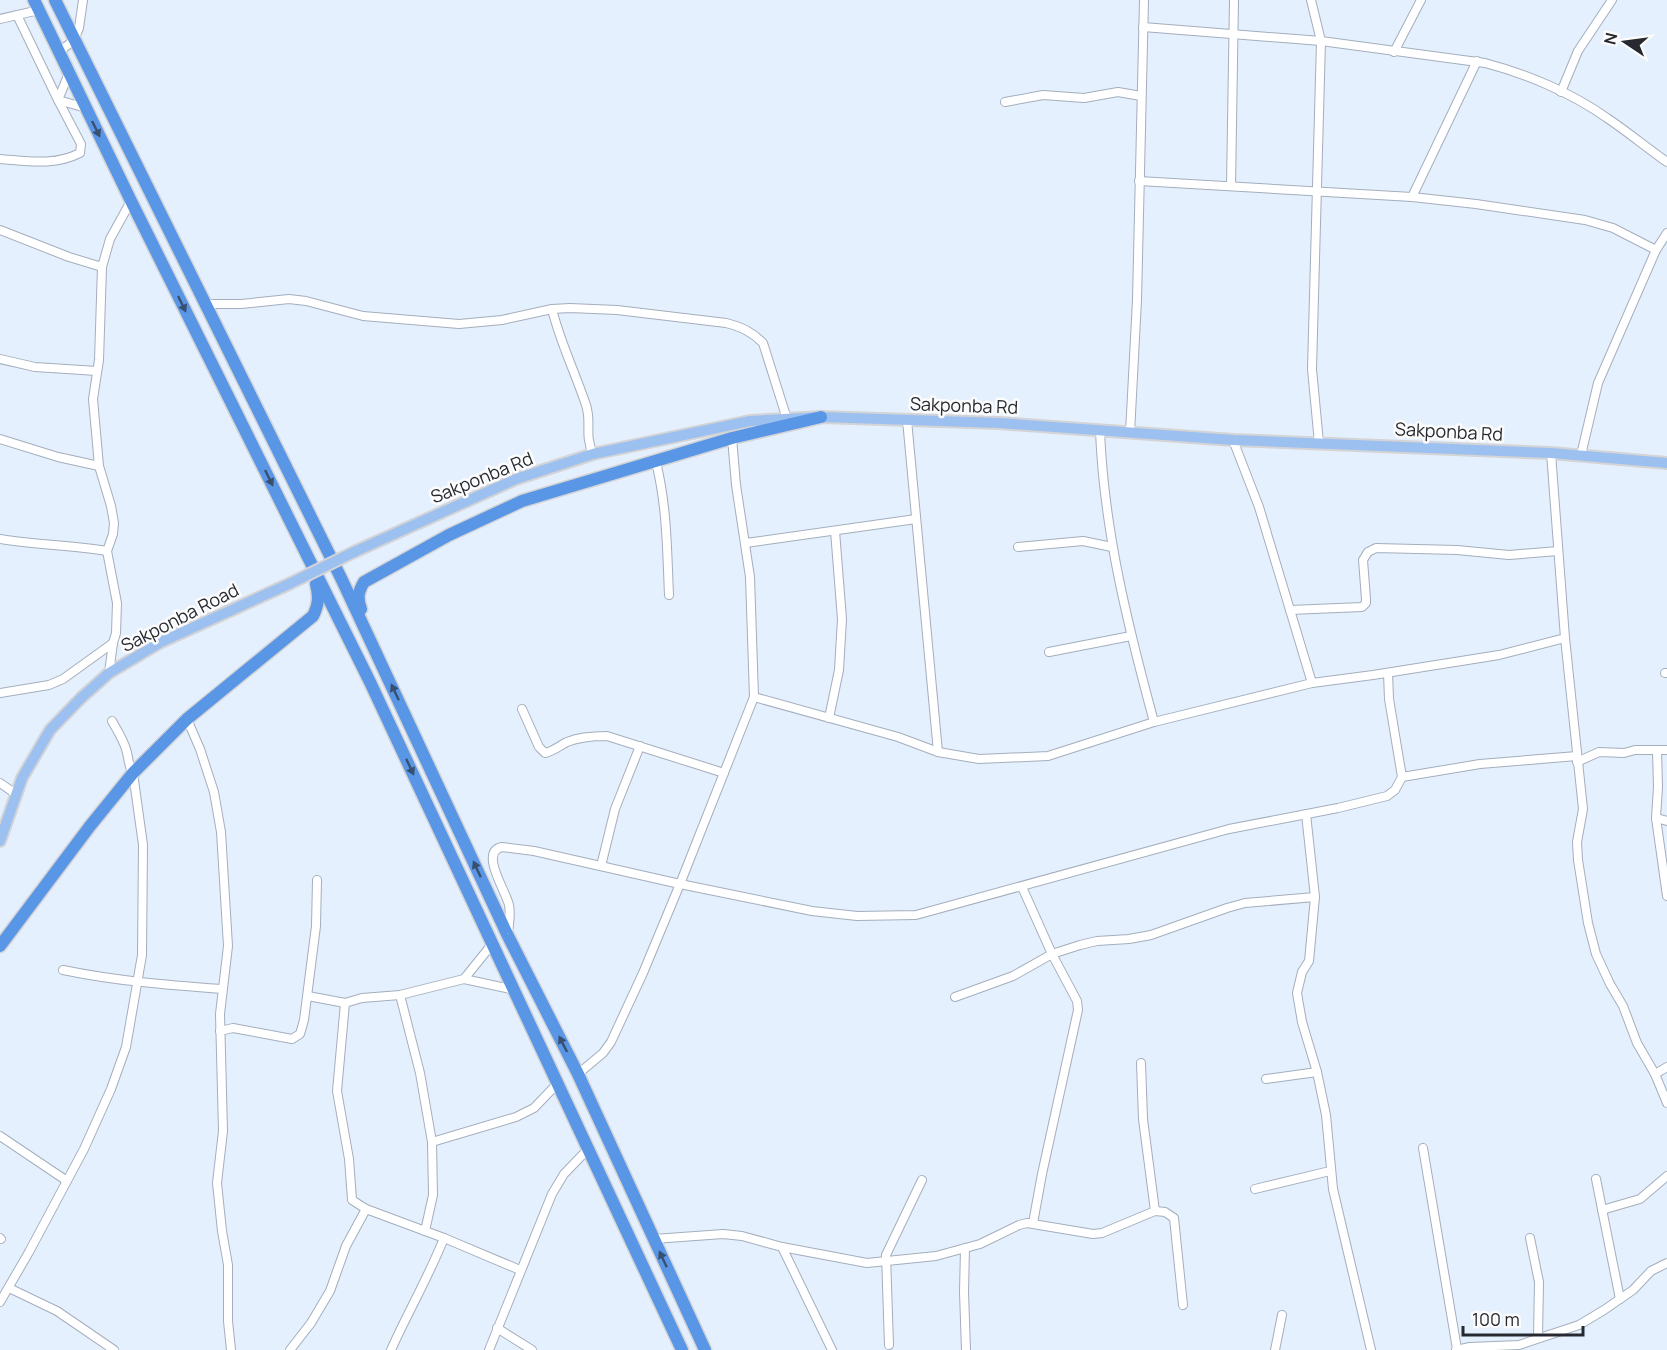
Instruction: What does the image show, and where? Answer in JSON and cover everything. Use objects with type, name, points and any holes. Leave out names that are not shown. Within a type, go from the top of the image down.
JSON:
[{"type":"highway","points":[[55,0],[303,501],[507,934],[578,1074],[705,1350]]},
{"type":"highway","points":[[37,5],[131,201],[359,660],[682,1350]]},
{"type":"highway","points":[[303,501],[343,572],[355,583],[364,582],[449,535],[522,501],[732,438],[821,417]]},
{"type":"highway","points":[[0,946],[133,773],[187,719],[313,616],[319,597],[317,585],[288,517]]},
{"type":"highway","points":[[364,582],[357,597],[378,657]]},
{"type":"highway","points":[[313,616],[325,616],[333,620],[359,660]]},
{"type":"highway","points":[[655,1291],[674,1283]]},
{"type":"main road","name":"Sakponba Rd","points":[[289,584],[516,479],[593,454],[750,421],[821,417],[999,423],[1233,440],[1551,453],[1667,463]]},
{"type":"main road","name":"Sakponba Road","points":[[0,841],[22,778],[50,730],[109,673],[161,642],[289,584]]},
{"type":"street","points":[[59,52],[74,40],[79,28],[82,0]]},
{"type":"street","points":[[1130,433],[1137,300],[1144,0]]},
{"type":"street","points":[[1231,186],[1234,0]]},
{"type":"street","points":[[1311,0],[1321,41],[1312,369],[1319,443]]},
{"type":"street","points":[[1394,52],[1421,0]]},
{"type":"street","points":[[1561,92],[1578,51],[1612,0]]},
{"type":"street","points":[[0,19],[17,15],[37,5]]},
{"type":"street","points":[[0,159],[48,162],[66,160],[80,153],[81,144],[17,15]]},
{"type":"street","points":[[1143,27],[1321,41],[1477,61],[1506,68],[1561,92],[1606,117],[1667,162]]},
{"type":"street","points":[[1412,197],[1477,61]]},
{"type":"street","points":[[58,99],[69,73]]},
{"type":"street","points":[[1005,102],[1043,95],[1089,98],[1118,92],[1141,96]]},
{"type":"street","points":[[58,99],[86,108]]},
{"type":"street","points":[[1139,180],[1412,197],[1476,204],[1585,220],[1613,228],[1656,250]]},
{"type":"street","points":[[109,673],[116,633],[117,603],[107,551],[114,523],[99,466],[93,399],[99,360],[102,267],[110,239],[131,201]]},
{"type":"street","points":[[0,230],[69,257],[102,267]]},
{"type":"street","points":[[1581,456],[1598,383],[1656,250],[1667,233]]},
{"type":"street","points":[[205,304],[241,304],[289,299],[306,301],[363,316],[459,324],[502,320],[552,309],[617,310],[726,323],[743,327],[763,344],[787,419]]},
{"type":"street","points":[[552,309],[557,332],[589,416],[588,442],[593,454]]},
{"type":"street","points":[[0,359],[35,367],[97,371]]},
{"type":"street","points":[[907,420],[938,752]]},
{"type":"street","points":[[1101,431],[1102,478],[1112,547],[1131,636],[1154,722]]},
{"type":"street","points":[[578,1074],[603,1053],[611,1042],[643,974],[754,697],[750,577],[736,485],[732,438]]},
{"type":"street","points":[[0,439],[58,457],[99,466]]},
{"type":"street","points":[[1233,440],[1259,507],[1312,683]]},
{"type":"street","points":[[1551,453],[1564,639],[1583,809],[1577,842],[1578,860],[1588,923],[1596,954],[1623,1006],[1637,1042],[1655,1074],[1667,1103]]},
{"type":"street","points":[[656,462],[662,487],[666,522],[669,595]]},
{"type":"street","points":[[746,543],[916,519]]},
{"type":"street","points":[[829,718],[839,670],[842,620],[835,531]]},
{"type":"street","points":[[0,539],[107,551]]},
{"type":"street","points":[[1018,547],[1083,541],[1112,547]]},
{"type":"street","points":[[1290,610],[1362,607],[1366,603],[1363,560],[1368,552],[1376,548],[1457,550],[1509,555],[1558,552]]},
{"type":"street","points":[[1049,652],[1131,636]]},
{"type":"street","points":[[754,697],[898,737],[938,752],[980,759],[1048,756],[1154,722],[1312,683],[1499,655],[1564,639]]},
{"type":"street","points":[[0,693],[49,685],[63,679],[113,643]]},
{"type":"street","points":[[507,934],[511,916],[492,860],[494,852],[502,846],[812,911],[857,916],[916,915],[1229,829],[1387,796],[1395,790],[1402,777],[1389,699],[1388,673]]},
{"type":"street","points":[[522,708],[539,747],[545,753],[551,752],[568,741],[589,736],[607,736],[724,773]]},
{"type":"street","points":[[187,719],[214,792],[221,832],[228,946],[222,989],[220,1031],[223,1131],[217,1183],[228,1265],[228,1321],[231,1350]]},
{"type":"street","points":[[0,1302],[67,1181],[111,1089],[126,1047],[142,955],[143,845],[128,752],[112,721]]},
{"type":"street","points":[[602,867],[615,809],[640,746]]},
{"type":"street","points":[[1657,750],[1656,818],[1667,896]]},
{"type":"street","points":[[1402,777],[1480,764],[1577,759],[1599,752],[1667,750]]},
{"type":"street","points":[[128,752],[144,763]]},
{"type":"street","points":[[0,783],[16,794]]},
{"type":"street","points":[[1306,814],[1316,897],[1309,961],[1302,972],[1297,993],[1302,1022],[1317,1072],[1326,1115],[1333,1189],[1371,1350]]},
{"type":"street","points":[[1656,818],[1667,821]]},
{"type":"street","points":[[220,1031],[233,1028],[292,1039],[300,1034],[308,996],[316,926],[317,880]]},
{"type":"street","points":[[1022,887],[1052,954],[1077,1001],[1078,1010],[1033,1223]]},
{"type":"street","points":[[955,997],[1013,976],[1052,954],[1096,941],[1129,939],[1151,934],[1245,903],[1316,897]]},
{"type":"street","points":[[464,979],[493,943]]},
{"type":"street","points":[[63,970],[138,983],[222,989]]},
{"type":"street","points":[[308,996],[345,1003],[362,998],[400,995],[464,979],[515,990]]},
{"type":"street","points":[[400,995],[420,1073],[432,1142],[433,1195],[424,1231]]},
{"type":"street","points":[[345,1003],[337,1091],[349,1159],[352,1200],[366,1209],[520,1270]]},
{"type":"street","points":[[1141,1063],[1143,1119],[1155,1211]]},
{"type":"street","points":[[1655,1074],[1667,1067]]},
{"type":"street","points":[[1266,1079],[1317,1072]]},
{"type":"street","points":[[432,1142],[516,1117],[534,1108],[558,1083]]},
{"type":"street","points":[[0,1136],[67,1181]]},
{"type":"street","points":[[489,1350],[552,1194],[564,1174],[589,1148]]},
{"type":"street","points":[[1423,1148],[1457,1350],[1519,1345],[1579,1325],[1633,1290],[1651,1271],[1667,1263]]},
{"type":"street","points":[[1255,1189],[1330,1171]]},
{"type":"street","points":[[1602,1210],[1640,1199],[1667,1176]]},
{"type":"street","points":[[1596,1179],[1620,1299]]},
{"type":"street","points":[[889,1345],[885,1261],[889,1246],[922,1180]]},
{"type":"street","points":[[290,1350],[311,1323],[330,1292],[346,1246],[366,1209]]},
{"type":"street","points":[[654,1239],[723,1234],[742,1236],[782,1247],[867,1263],[936,1256],[980,1244],[1019,1225],[1033,1223],[1093,1234],[1102,1233],[1155,1211],[1165,1212],[1174,1218],[1183,1305]]},
{"type":"street","points":[[391,1350],[444,1238]]},
{"type":"street","points":[[1530,1238],[1539,1282],[1538,1337]]},
{"type":"street","points":[[782,1247],[832,1350]]},
{"type":"street","points":[[965,1248],[966,1350]]},
{"type":"street","points":[[9,1288],[57,1311],[114,1350]]},
{"type":"street","points":[[1275,1350],[1282,1316]]},
{"type":"street","points":[[497,1328],[532,1350]]}]
